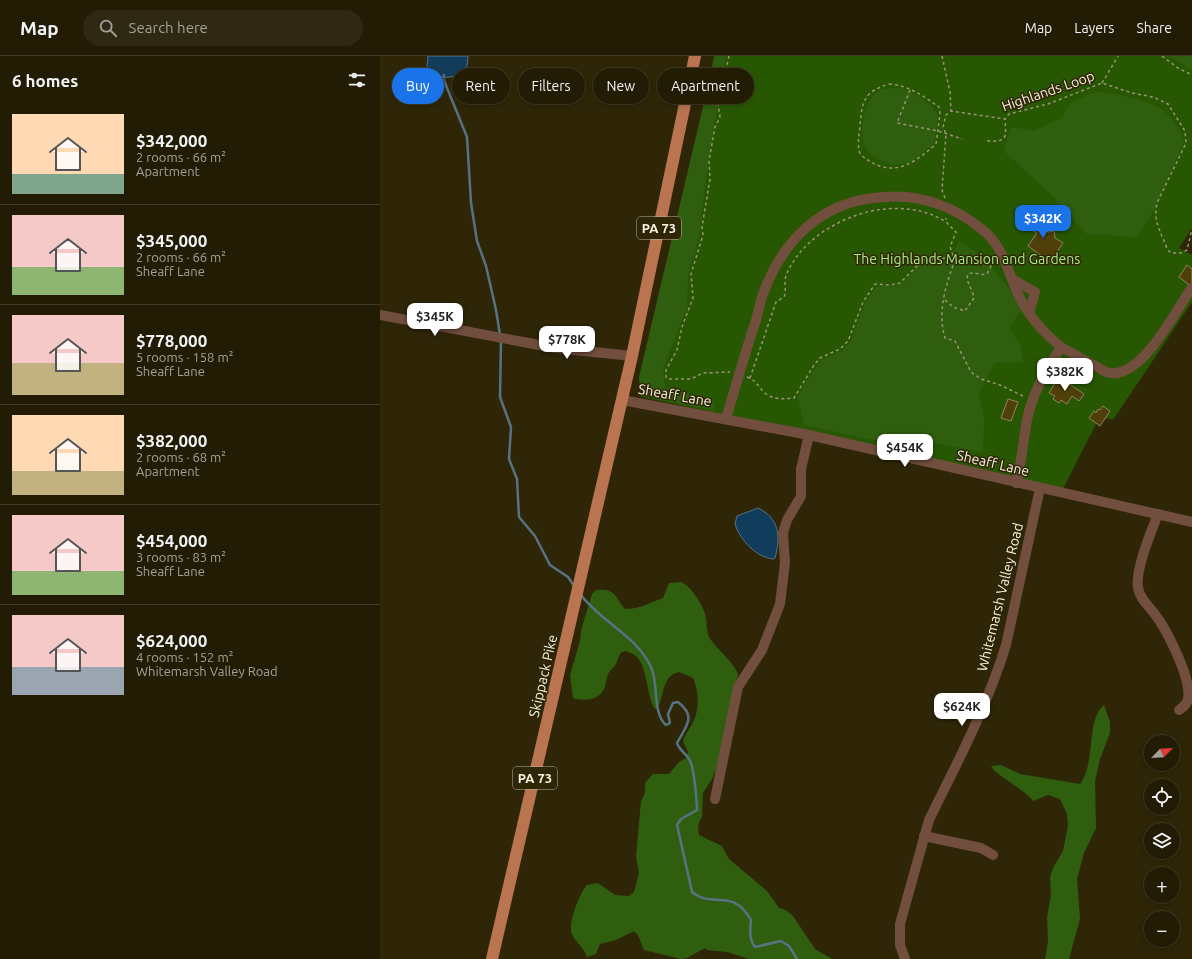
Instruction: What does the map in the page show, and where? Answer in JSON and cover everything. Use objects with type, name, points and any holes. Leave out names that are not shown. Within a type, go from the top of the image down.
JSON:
[{"type":"main road","name":"PA 73","points":[[622,400],[695,56]]},
{"type":"main road","name":"Skippack Pike","points":[[492,959],[622,400]]},
{"type":"street","points":[[726,419],[741,363],[763,295],[778,262],[792,241],[801,232],[827,213],[840,207],[870,198],[898,196],[913,197],[940,204],[950,208],[984,231],[1000,251],[1019,296],[1029,313],[1053,341],[1061,347],[1113,375],[1121,374],[1138,362],[1151,348],[1191,289]]},
{"type":"street","points":[[1012,279],[1035,292],[1029,313]]},
{"type":"street","points":[[380,315],[555,348],[632,356]]},
{"type":"street","points":[[1016,483],[1024,449],[1027,419],[1045,374],[1061,347]]},
{"type":"street","name":"Sheaff Lane","points":[[622,400],[809,435],[1192,522]]},
{"type":"street","points":[[715,799],[738,687],[762,650],[780,604],[785,563],[783,533],[792,509],[801,496],[801,469],[809,435]]},
{"type":"street","name":"Whitemarsh Valley Road","points":[[905,959],[900,945],[900,924],[924,836],[929,820],[985,705],[998,670],[1006,645],[1040,488]]},
{"type":"street","points":[[1158,514],[1144,554],[1138,583],[1141,596],[1158,618],[1186,672],[1189,684],[1189,695],[1184,706],[1179,710]]},
{"type":"street","points":[[924,836],[980,848],[993,855]]},
{"type":"path","points":[[942,56],[950,92],[951,111],[946,114],[942,127],[946,134],[942,190],[950,208]]},
{"type":"path","points":[[1102,83],[1118,56]]},
{"type":"path","points":[[1162,56],[1178,68],[1192,75]]},
{"type":"path","name":"Highlands Loop","points":[[951,111],[1005,119],[1009,114],[1048,104],[1102,83],[1132,93],[1154,97],[1171,107],[1185,131],[1186,143],[1154,210],[1155,218],[1171,253],[1181,253],[1187,250],[1192,228]]},
{"type":"path","points":[[889,84],[900,85],[939,107],[938,131],[936,144],[913,162],[902,168],[890,168],[879,165],[860,154],[858,147],[861,113],[866,97],[880,87],[889,84]]},
{"type":"path","points":[[910,90],[897,123],[938,131],[962,139]]},
{"type":"path","points":[[987,141],[999,142],[1003,140],[1006,132],[1005,119]]},
{"type":"path","points":[[750,378],[776,302],[784,297],[786,293],[787,273],[810,242],[821,233],[855,216],[885,209],[919,211],[932,214],[946,222]]},
{"type":"path","points":[[944,299],[953,307],[965,311],[974,298],[974,292],[968,282],[968,274],[971,272],[984,275],[987,274],[995,257],[1000,251]]},
{"type":"path","points":[[955,260],[947,282],[941,320],[945,338],[955,341],[971,372],[981,379],[1006,388],[1033,401]]},
{"type":"green space","name":"The Highlands Mansion and Gardens","points":[[714,56],[1192,56],[1192,228],[1179,248],[1192,255],[1192,302],[1113,420],[1100,416],[1063,489],[818,434],[641,397],[704,104],[754,104],[754,68],[711,68]]},
{"type":"green space","points":[[715,56],[726,56],[724,68],[712,68]]},
{"type":"green space","points":[[1168,56],[1192,56],[1192,70]]},
{"type":"green space","points":[[900,88],[921,98],[938,114],[934,144],[911,162],[895,164],[882,162],[872,155],[865,145],[862,133],[864,117],[868,103],[872,97],[881,90]]},
{"type":"green space","points":[[1104,92],[1130,97],[1163,110],[1179,128],[1184,142],[1154,210],[1137,237],[1087,234],[1054,197],[1004,151],[1011,127],[1034,131],[1061,118],[1071,103],[1092,93]]},
{"type":"green space","points":[[704,104],[718,104],[707,169],[699,236],[688,275],[687,307],[663,368],[665,387],[714,402],[714,411],[657,399],[640,389],[639,377]]},
{"type":"green space","points":[[959,241],[983,257],[1009,289],[1021,309],[1009,329],[1021,346],[1023,362],[994,363],[979,394],[984,417],[983,453],[905,436],[878,441],[804,425],[798,397],[804,384],[821,360],[842,351],[850,342],[865,303],[876,286],[895,286],[903,283],[916,267],[922,263],[938,262],[950,257]]},
{"type":"green space","points":[[681,582],[689,587],[699,601],[705,614],[709,637],[733,665],[738,674],[717,767],[712,779],[703,793],[702,816],[698,826],[699,835],[722,846],[729,859],[767,891],[779,908],[786,910],[793,916],[815,949],[832,959],[749,959],[727,952],[707,950],[705,948],[687,958],[681,959],[644,950],[638,935],[634,931],[616,940],[600,944],[596,954],[587,957],[584,950],[572,934],[571,924],[575,909],[581,894],[587,885],[598,883],[615,895],[629,896],[634,892],[639,873],[636,856],[641,801],[645,793],[645,783],[653,774],[669,774],[679,762],[686,758],[688,752],[683,741],[695,719],[698,701],[693,678],[679,672],[673,674],[666,682],[660,704],[657,709],[654,708],[643,668],[635,655],[626,651],[620,654],[615,665],[608,674],[604,689],[598,696],[586,700],[573,698],[570,675],[592,594],[596,590],[607,590],[614,594],[625,609],[630,609],[663,598],[669,583]]},
{"type":"green space","points":[[1104,705],[1110,722],[1110,733],[1100,759],[1095,781],[1096,828],[1084,853],[1077,879],[1080,919],[1069,959],[1045,959],[1048,941],[1047,917],[1051,896],[1050,877],[1053,868],[1063,851],[1068,826],[1067,814],[1060,799],[1048,795],[1033,801],[1029,796],[991,766],[1001,765],[1020,774],[1080,784],[1088,764],[1095,721],[1098,712]]},
{"type":"water","points":[[428,56],[468,56],[467,66],[465,68],[452,68],[452,77],[444,77],[444,68],[428,68]]},
{"type":"water","points":[[758,508],[770,517],[777,528],[777,550],[775,558],[773,559],[761,555],[750,547],[737,530],[735,524],[737,516]]},
{"type":"building","points":[[1034,212],[1045,220],[1042,224],[1047,228],[1045,230],[1048,232],[1054,231],[1055,238],[1063,243],[1050,262],[1028,246],[1037,233],[1025,225]]},
{"type":"building","points":[[1187,265],[1192,269],[1192,287],[1179,277]]},
{"type":"building","points":[[1059,377],[1084,394],[1079,401],[1072,396],[1067,404],[1061,400],[1059,403],[1053,399],[1055,396],[1049,393]]},
{"type":"building","points":[[1008,399],[1018,402],[1011,421],[1001,418]]},
{"type":"building","points":[[1103,406],[1110,411],[1100,426],[1089,418],[1094,411],[1096,413],[1098,409],[1100,410]]},
{"type":"waterway","points":[[444,80],[467,137],[471,203],[477,241],[486,266],[500,335]]},
{"type":"waterway","points":[[501,340],[500,397],[511,427],[509,459],[517,479],[519,517],[535,536],[550,565],[568,577],[574,586]]},
{"type":"waterway","points":[[581,595],[589,605],[628,637],[645,656],[651,667],[655,681],[659,713],[666,725],[670,723],[668,714],[673,703],[678,702],[687,712],[688,722],[677,743],[680,749],[690,760],[695,786],[697,810],[681,819],[677,825],[692,892],[707,899],[730,901],[737,904],[744,910],[751,920],[751,938],[755,947],[781,941],[789,946],[797,959]]}]
